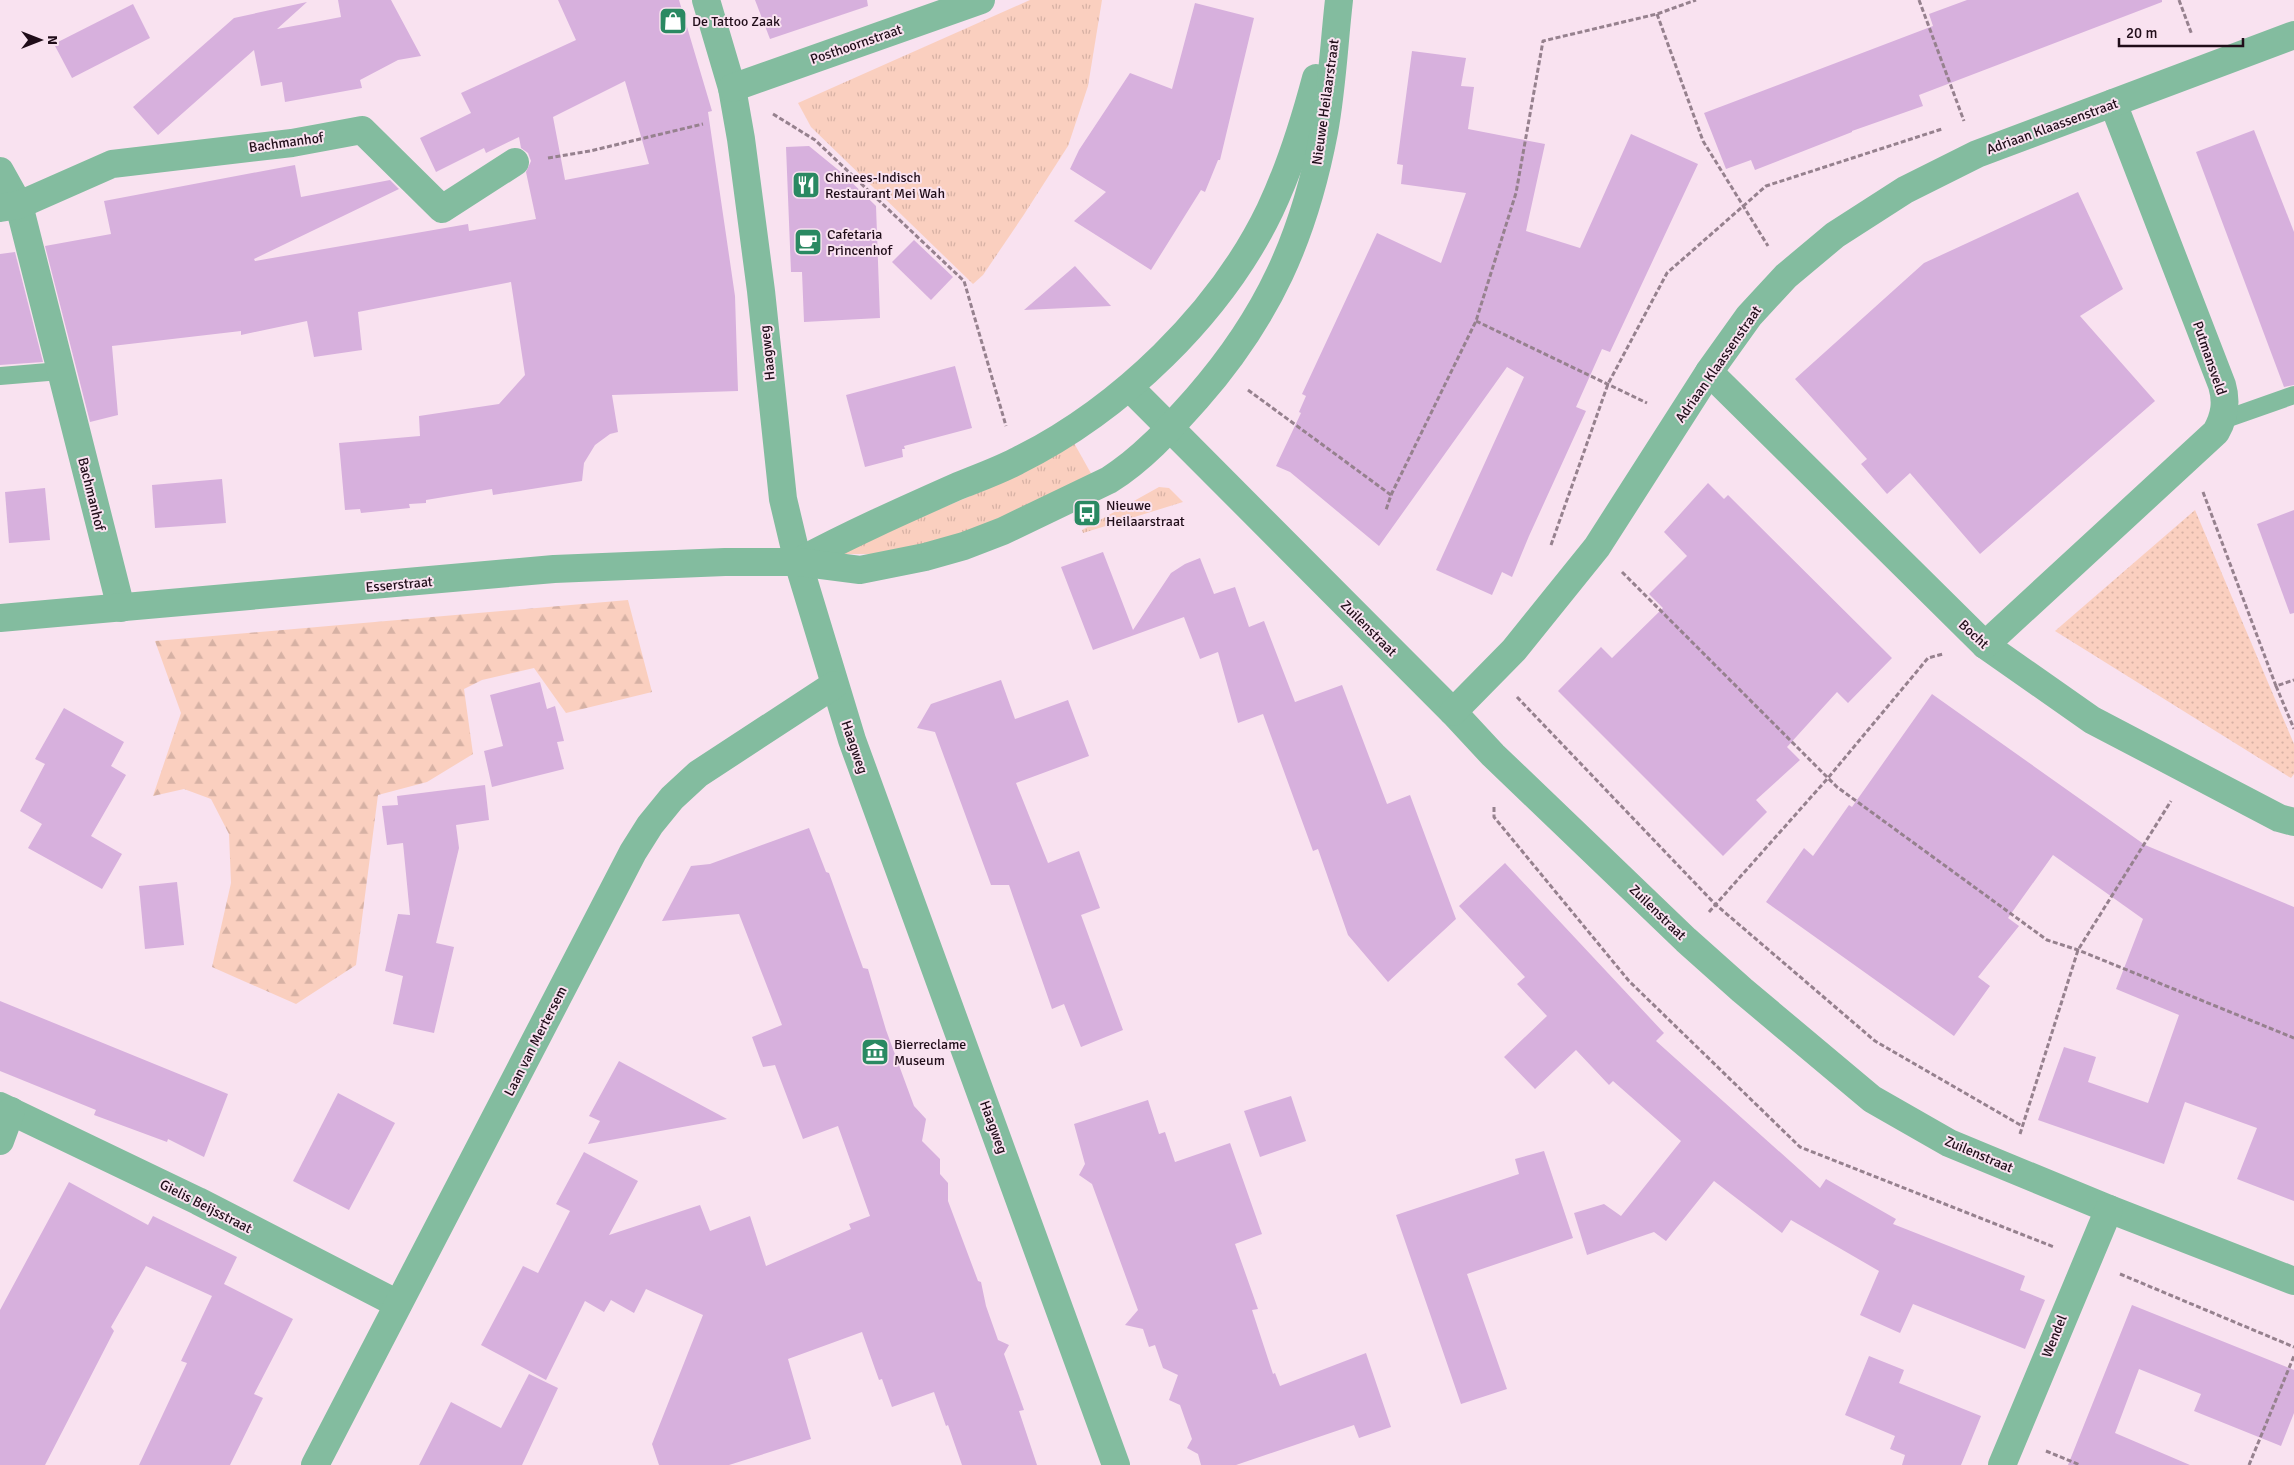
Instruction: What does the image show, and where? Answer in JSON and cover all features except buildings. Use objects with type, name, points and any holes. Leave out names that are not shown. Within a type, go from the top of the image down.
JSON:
[{"type":"street","name":"Haagweg","points":[[706,0],[732,88],[760,282],[783,499],[798,562],[834,685],[856,749],[1116,1465]]},
{"type":"street","name":"Posthoornstraat","points":[[732,88],[981,0]]},
{"type":"street","name":"Nieuwe Heilaarstraat","points":[[798,562],[848,535],[1017,462],[1077,426],[1130,388],[1169,349],[1207,306],[1250,245],[1269,211],[1304,125],[1335,0]]},
{"type":"street","name":"Nieuwe Heilaarstraat","points":[[798,562],[860,570],[925,557],[964,546],[1003,530],[1109,480],[1125,470],[1170,428],[1221,370],[1272,292],[1302,220],[1324,130],[1339,0]]},
{"type":"street","name":"Adriaan Klaassenstraat","points":[[1453,712],[1514,650],[1597,547],[1709,372],[1749,316],[1786,276],[1835,234],[1905,190],[1977,154],[2294,35]]},
{"type":"street","name":"Putmansveld","points":[[2113,103],[2222,385],[2225,394],[2223,420]]},
{"type":"street","name":"Bachmanhof","points":[[10,207],[112,164],[292,143],[362,130],[442,209],[515,162]]},
{"type":"street","name":"Bachmanhof","points":[[0,171],[60,370],[121,608]]},
{"type":"street","name":"Bocht","points":[[1709,372],[1985,645],[2092,720],[2279,818],[2294,822]]},
{"type":"street","name":"Zuilenstraat","points":[[1130,388],[1453,712],[1493,755],[1686,940],[1742,990],[1872,1099],[1949,1143],[2108,1209],[2294,1282]]},
{"type":"street","points":[[1985,645],[2216,432],[2223,420]]},
{"type":"street","name":"Esserstraat","points":[[0,618],[554,569],[725,562],[798,562]]},
{"type":"street","name":"Laan van Mertersem","points":[[315,1465],[633,852],[650,825],[672,798],[698,774],[834,685]]},
{"type":"street","name":"Gielis Beijsstraat","points":[[0,1141],[5,1109],[198,1201],[398,1304]]},
{"type":"street","name":"Wendel","points":[[2002,1465],[2108,1209]]},
{"type":"lane","points":[[0,376],[60,370]]},
{"type":"lane","points":[[2223,420],[2294,395]]},
{"type":"path","points":[[1386,510],[1391,495],[1476,321],[1516,193],[1543,41],[1657,14],[1696,0]]},
{"type":"path","points":[[1919,0],[1977,154]]},
{"type":"path","points":[[1657,14],[1703,141],[1786,276]]},
{"type":"path","points":[[732,88],[815,140],[964,281],[1017,462]]},
{"type":"path","points":[[515,162],[590,151],[736,116]]},
{"type":"path","points":[[1954,125],[1964,122]]},
{"type":"path","points":[[1550,549],[1608,384],[1666,273],[1766,186],[1945,128]]},
{"type":"path","points":[[1476,321],[1679,418]]},
{"type":"path","points":[[1221,370],[1391,495]]},
{"type":"path","points":[[2189,457],[2294,729]]},
{"type":"path","points":[[1597,547],[1837,787],[2047,940],[2078,950],[2294,1038]]},
{"type":"path","points":[[1686,940],[1715,904],[1828,778],[1928,658],[1985,645]]},
{"type":"path","points":[[1492,672],[1715,904],[1875,1040],[2022,1126]]},
{"type":"path","points":[[2276,686],[2294,680]]},
{"type":"path","points":[[2009,1168],[2078,950],[2190,771]]},
{"type":"path","points":[[2250,1465],[2294,1356]]},
{"type":"green space","points":[[1030,0],[1102,0],[1088,86],[1068,146],[983,275],[973,284],[811,127],[798,103]]},
{"type":"green space","points":[[1074,443],[1093,477],[969,534],[875,554],[844,554],[844,549],[973,495]]},
{"type":"green space","points":[[1159,487],[1169,488],[1183,502],[1083,533],[1082,530]]},
{"type":"green space","points":[[2195,510],[2294,744],[2294,774],[2291,778],[2055,631]]},
{"type":"green space","points":[[628,600],[652,692],[566,713],[534,668],[482,680],[464,689],[473,754],[427,782],[378,795],[356,965],[296,1004],[212,967],[231,883],[229,834],[211,799],[184,789],[153,796],[181,713],[155,641]]},
{"type":"place","name":"De Tattoo Zaak","points":[[673,21]]},
{"type":"place","name":"Chinees-Indisch Restaurant Mei Wah","points":[[806,185]]},
{"type":"place","name":"Cafetaria Princenhof","points":[[808,242]]},
{"type":"place","name":"Nieuwe Heilaarstraat","points":[[1087,513]]},
{"type":"place","name":"Bierreclame Museum","points":[[875,1052]]}]
